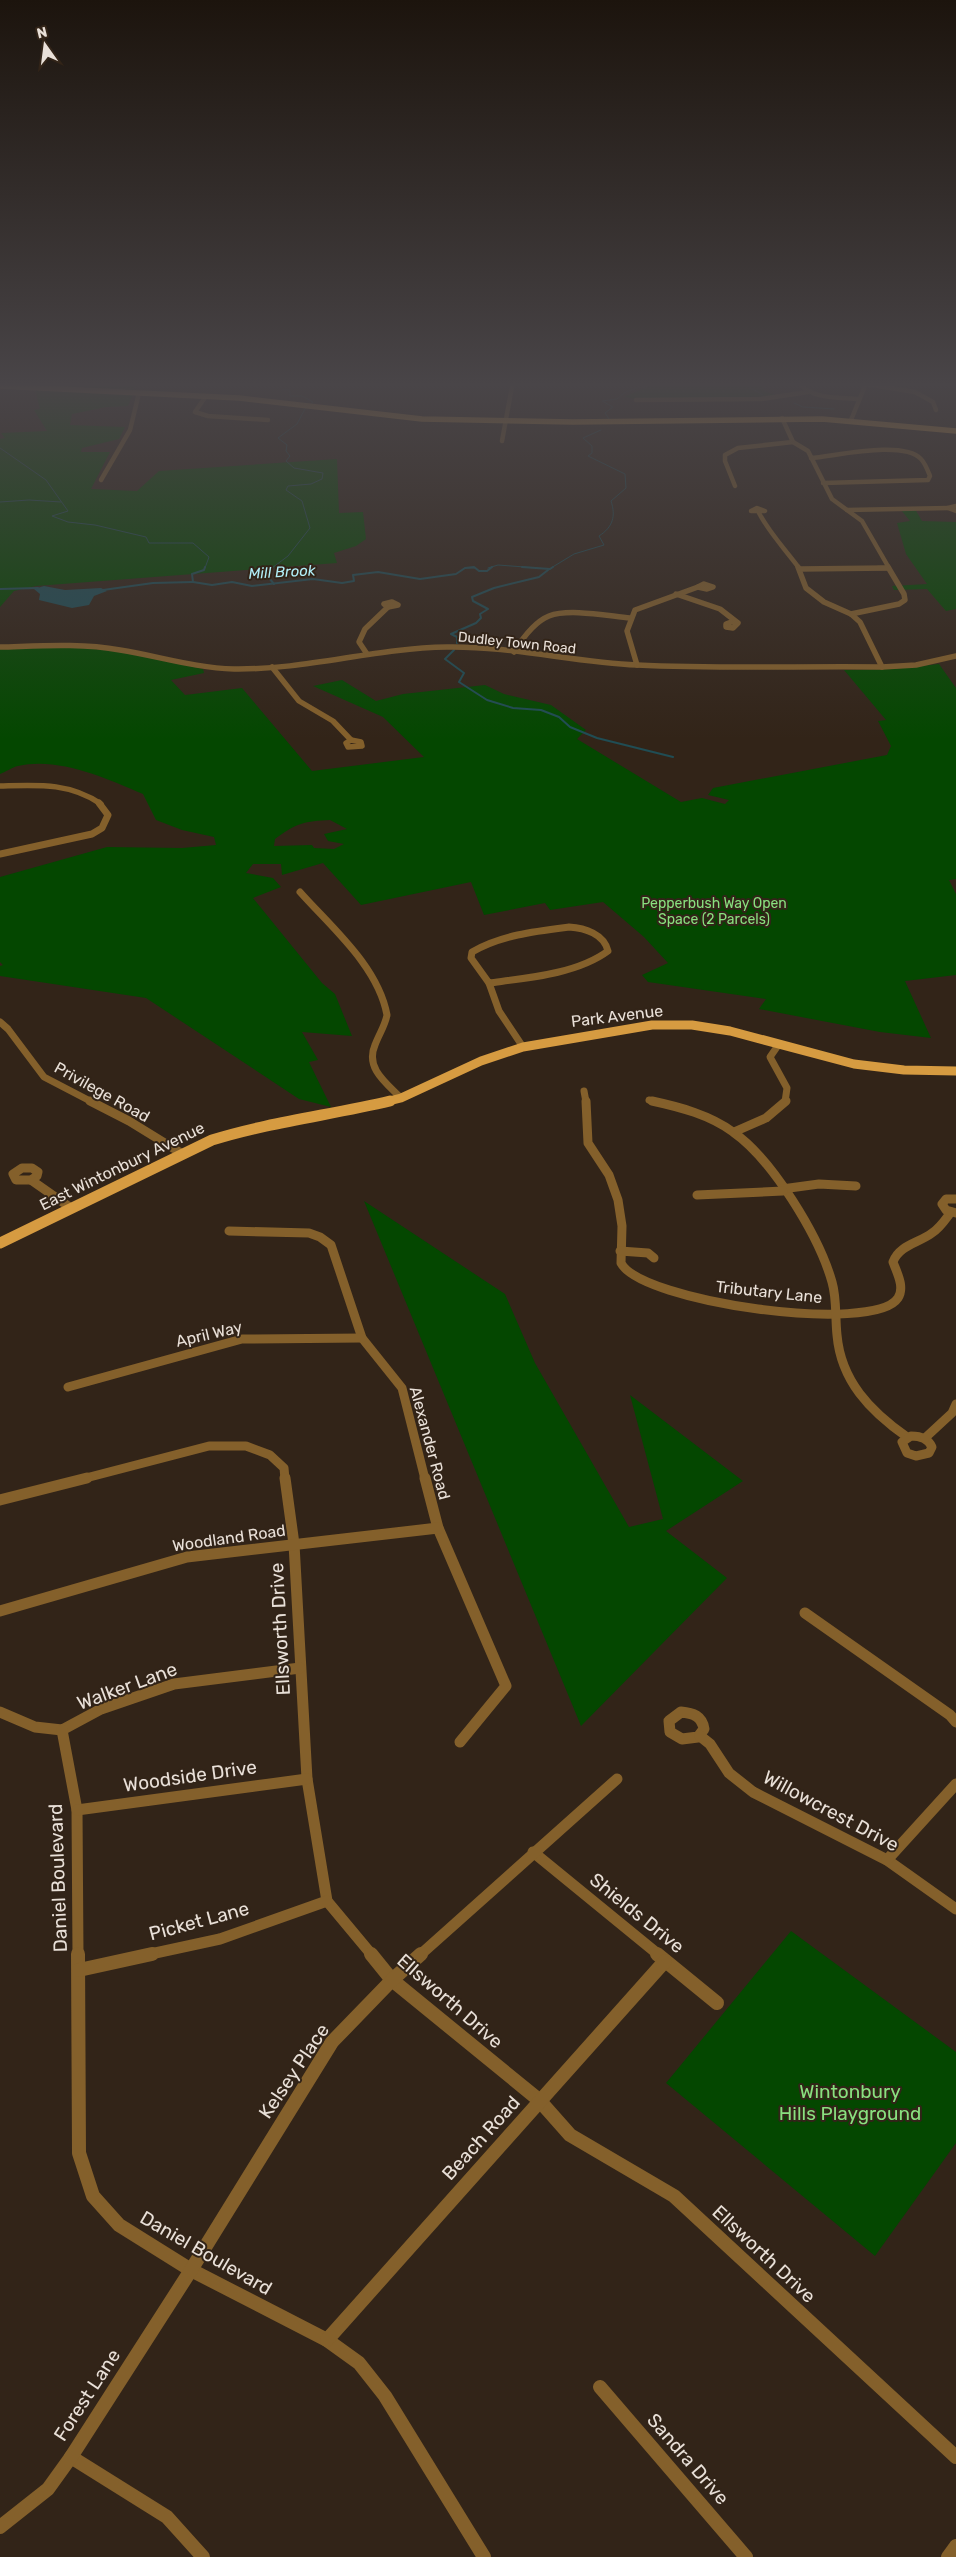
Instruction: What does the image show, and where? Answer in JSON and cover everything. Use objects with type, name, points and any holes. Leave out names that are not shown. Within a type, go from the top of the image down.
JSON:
[{"type":"main road","name":"Park Avenue","points":[[291,1121],[341,1113],[401,1098],[481,1061],[523,1046],[638,1026],[666,1024],[719,1029],[854,1064],[904,1070],[956,1071]]},
{"type":"main road","name":"East Wintonbury Avenue","points":[[0,1243],[212,1140],[247,1129],[291,1121]]},
{"type":"street","points":[[832,500],[862,520],[904,594],[905,600],[899,604],[851,614]]},
{"type":"street","points":[[847,510],[948,508],[956,506]]},
{"type":"street","points":[[948,508],[956,511]]},
{"type":"street","points":[[759,513],[769,533],[784,547],[800,569],[806,588],[812,594],[851,614],[866,632],[882,667]]},
{"type":"street","points":[[800,569],[888,568]]},
{"type":"street","points":[[637,665],[626,635],[630,618],[635,610],[698,587]]},
{"type":"street","points":[[676,594],[720,609],[734,621]]},
{"type":"street","points":[[368,654],[359,642],[361,635],[388,607]]},
{"type":"street","points":[[514,652],[519,644],[549,616],[564,614],[630,618]]},
{"type":"street","name":"Dudley Town Road","points":[[0,647],[77,645],[119,650],[211,668],[272,667],[447,646],[637,665],[882,667],[916,665],[956,656]]},
{"type":"street","points":[[272,667],[299,701],[333,720],[351,740]]},
{"type":"street","points":[[0,786],[53,785],[72,788],[100,804],[108,815],[106,823],[92,834],[0,854]]},
{"type":"street","points":[[300,892],[352,950],[385,1006],[387,1018],[382,1034],[373,1047],[372,1063],[380,1078],[401,1098]]},
{"type":"street","points":[[489,983],[533,976],[589,961],[606,954],[608,947],[589,930],[577,927],[538,932],[481,947],[472,952],[471,958],[489,983],[499,1011],[523,1046]]},
{"type":"street","name":"Privilege Road","points":[[0,1022],[8,1029],[44,1077],[129,1122],[181,1154]]},
{"type":"street","points":[[734,1132],[766,1118],[786,1101],[788,1090],[786,1084],[773,1066],[770,1057],[779,1044]]},
{"type":"street","name":"Tributary Lane","points":[[584,1091],[586,1097],[585,1122],[588,1143],[609,1176],[616,1197],[622,1226],[621,1261],[626,1270],[647,1282],[685,1296],[740,1307],[836,1313],[873,1312],[890,1305],[901,1294],[900,1282],[893,1262],[897,1253],[927,1237],[953,1213]]},
{"type":"street","points":[[650,1100],[682,1108],[734,1132],[755,1152],[808,1227],[822,1253],[832,1282],[840,1354],[851,1384],[875,1412],[907,1438]]},
{"type":"street","points":[[31,1180],[71,1208]]},
{"type":"street","points":[[697,1194],[783,1190],[818,1184],[856,1186]]},
{"type":"street","points":[[953,1213],[944,1209],[942,1204],[946,1200],[956,1198]]},
{"type":"street","name":"Alexander Road","points":[[229,1231],[240,1234],[302,1232],[324,1239],[331,1245],[362,1338],[402,1388],[438,1528],[506,1686],[460,1742]]},
{"type":"street","points":[[620,1251],[648,1253],[654,1258]]},
{"type":"street","name":"April Way","points":[[68,1386],[242,1339],[362,1338]]},
{"type":"street","points":[[925,1438],[952,1413],[956,1404]]},
{"type":"street","points":[[916,1436],[925,1438],[931,1444],[931,1450],[926,1455],[916,1456],[903,1450],[902,1442],[907,1438],[916,1436]]},
{"type":"street","name":"Ellsworth Drive","points":[[0,1500],[209,1446],[246,1446],[270,1455],[284,1468],[294,1544],[307,1779],[327,1901],[392,1980],[539,2100],[570,2135],[674,2196],[956,2457]]},
{"type":"street","name":"Woodland Road","points":[[0,1611],[187,1556],[438,1528]]},
{"type":"street","points":[[805,1613],[950,1715],[956,1722]]},
{"type":"street","name":"Walker Lane","points":[[62,1730],[101,1710],[174,1684],[300,1668]]},
{"type":"street","points":[[0,1712],[36,1727],[62,1730]]},
{"type":"street","name":"Daniel Boulevard","points":[[62,1730],[77,1810],[79,2153],[93,2196],[118,2225],[191,2270],[327,2340],[359,2363],[385,2396],[484,2557]]},
{"type":"street","name":"Willowcrest Drive","points":[[700,1736],[710,1744],[730,1773],[753,1792],[887,1860],[956,1909]]},
{"type":"street","name":"Woodside Drive","points":[[77,1810],[307,1779]]},
{"type":"street","name":"Kelsey Place","points":[[191,2270],[332,2042],[392,1980],[533,1852],[617,1779]]},
{"type":"street","points":[[887,1860],[956,1784]]},
{"type":"street","name":"Shields Drive","points":[[533,1852],[717,2003]]},
{"type":"street","name":"Picket Lane","points":[[79,1970],[220,1939],[327,1901]]},
{"type":"street","name":"Beach Road","points":[[327,2340],[539,2100],[665,1961]]},
{"type":"street","name":"Forest Lane","points":[[0,2527],[48,2489],[71,2457],[191,2270]]},
{"type":"street","name":"Sandra Drive","points":[[600,2387],[746,2557]]},
{"type":"street","points":[[71,2457],[167,2517],[204,2557]]},
{"type":"street","points":[[948,2557],[956,2546]]},
{"type":"green space","points":[[0,500],[339,500],[339,513],[363,512],[366,539],[356,546],[334,553],[337,563],[36,586],[14,591],[0,607]]},
{"type":"green space","points":[[915,509],[922,521],[956,522],[956,609],[946,611],[927,589],[894,590],[892,586],[927,584],[906,554],[897,523],[910,521],[901,510]]},
{"type":"green space","name":"Pepperbush Way Open Space (2 Parcels)","points":[[73,647],[116,651],[203,669],[204,673],[171,680],[185,695],[242,688],[312,771],[424,757],[383,717],[313,686],[342,680],[376,701],[403,694],[485,685],[504,694],[551,705],[586,730],[577,739],[681,802],[702,798],[725,804],[729,800],[708,795],[713,788],[887,755],[891,746],[878,721],[886,720],[844,670],[894,669],[939,664],[956,688],[956,879],[949,880],[956,894],[956,975],[905,981],[931,1038],[880,1032],[759,1009],[766,999],[648,982],[642,975],[668,963],[644,937],[603,902],[550,910],[545,903],[484,915],[471,882],[361,905],[323,863],[282,875],[281,864],[253,864],[246,873],[273,878],[281,887],[253,898],[322,983],[335,994],[352,1036],[302,1032],[318,1060],[309,1062],[331,1107],[299,1099],[146,998],[0,976],[0,966],[3,965],[0,962],[0,877],[107,847],[182,848],[216,845],[214,837],[182,830],[156,820],[143,794],[98,776],[49,764],[16,767],[0,774],[0,649]],"holes":[[[330,820],[347,829],[324,834],[328,841],[344,844],[334,849],[314,848],[312,845],[274,846],[275,839],[295,826],[307,822]]]},
{"type":"green space","points":[[364,1201],[505,1294],[535,1363],[629,1527],[663,1519],[630,1395],[743,1481],[666,1531],[727,1578],[581,1726]]},
{"type":"green space","name":"Wintonbury Hills Playground","points":[[791,1931],[956,2052],[956,2143],[875,2256],[666,2083]]},
{"type":"water","points":[[44,586],[65,590],[101,588],[107,591],[94,596],[89,605],[72,608],[39,600],[40,594],[34,589]]},
{"type":"waterway","points":[[0,502],[24,500]]},
{"type":"waterway","points":[[34,500],[61,502]]},
{"type":"waterway","name":"Mill Brook","points":[[60,500],[68,511],[52,516],[68,522],[95,525],[146,537],[149,543],[193,543],[209,557],[205,568]]},
{"type":"waterway","points":[[272,568],[288,556],[310,528],[301,500]]},
{"type":"waterway","name":"Mill Brook","points":[[551,568],[574,554],[604,545],[599,536],[604,533],[612,521],[612,500]]},
{"type":"waterway","name":"Mill Brook","points":[[488,568],[498,565],[538,568]]},
{"type":"waterway","name":"Mill Brook","points":[[193,582],[192,574],[204,570],[205,567]]},
{"type":"waterway","points":[[273,567],[265,573],[274,584]]},
{"type":"waterway","name":"Mill Brook","points":[[465,568],[474,567],[479,571],[487,571],[492,567]]},
{"type":"waterway","name":"Mill Brook","points":[[522,567],[550,569],[553,567]]},
{"type":"waterway","name":"Mill Brook","points":[[274,584],[313,579],[342,583],[354,581],[353,575],[378,572],[420,579],[456,574],[465,568]]},
{"type":"waterway","name":"Mill Brook","points":[[465,568],[475,568]]},
{"type":"waterway","points":[[457,643],[457,637],[451,634],[476,623],[481,618],[480,614],[488,609],[473,601],[472,597],[494,588],[539,577],[548,570]]},
{"type":"waterway","points":[[103,590],[153,583],[193,582]]},
{"type":"waterway","name":"Mill Brook","points":[[193,582],[212,585],[232,582],[252,586],[274,584]]},
{"type":"waterway","points":[[0,589],[38,588]]},
{"type":"waterway","points":[[454,650],[445,659],[464,673],[459,682],[487,700],[513,708],[541,710],[559,717],[570,727],[597,738],[673,757]]}]
